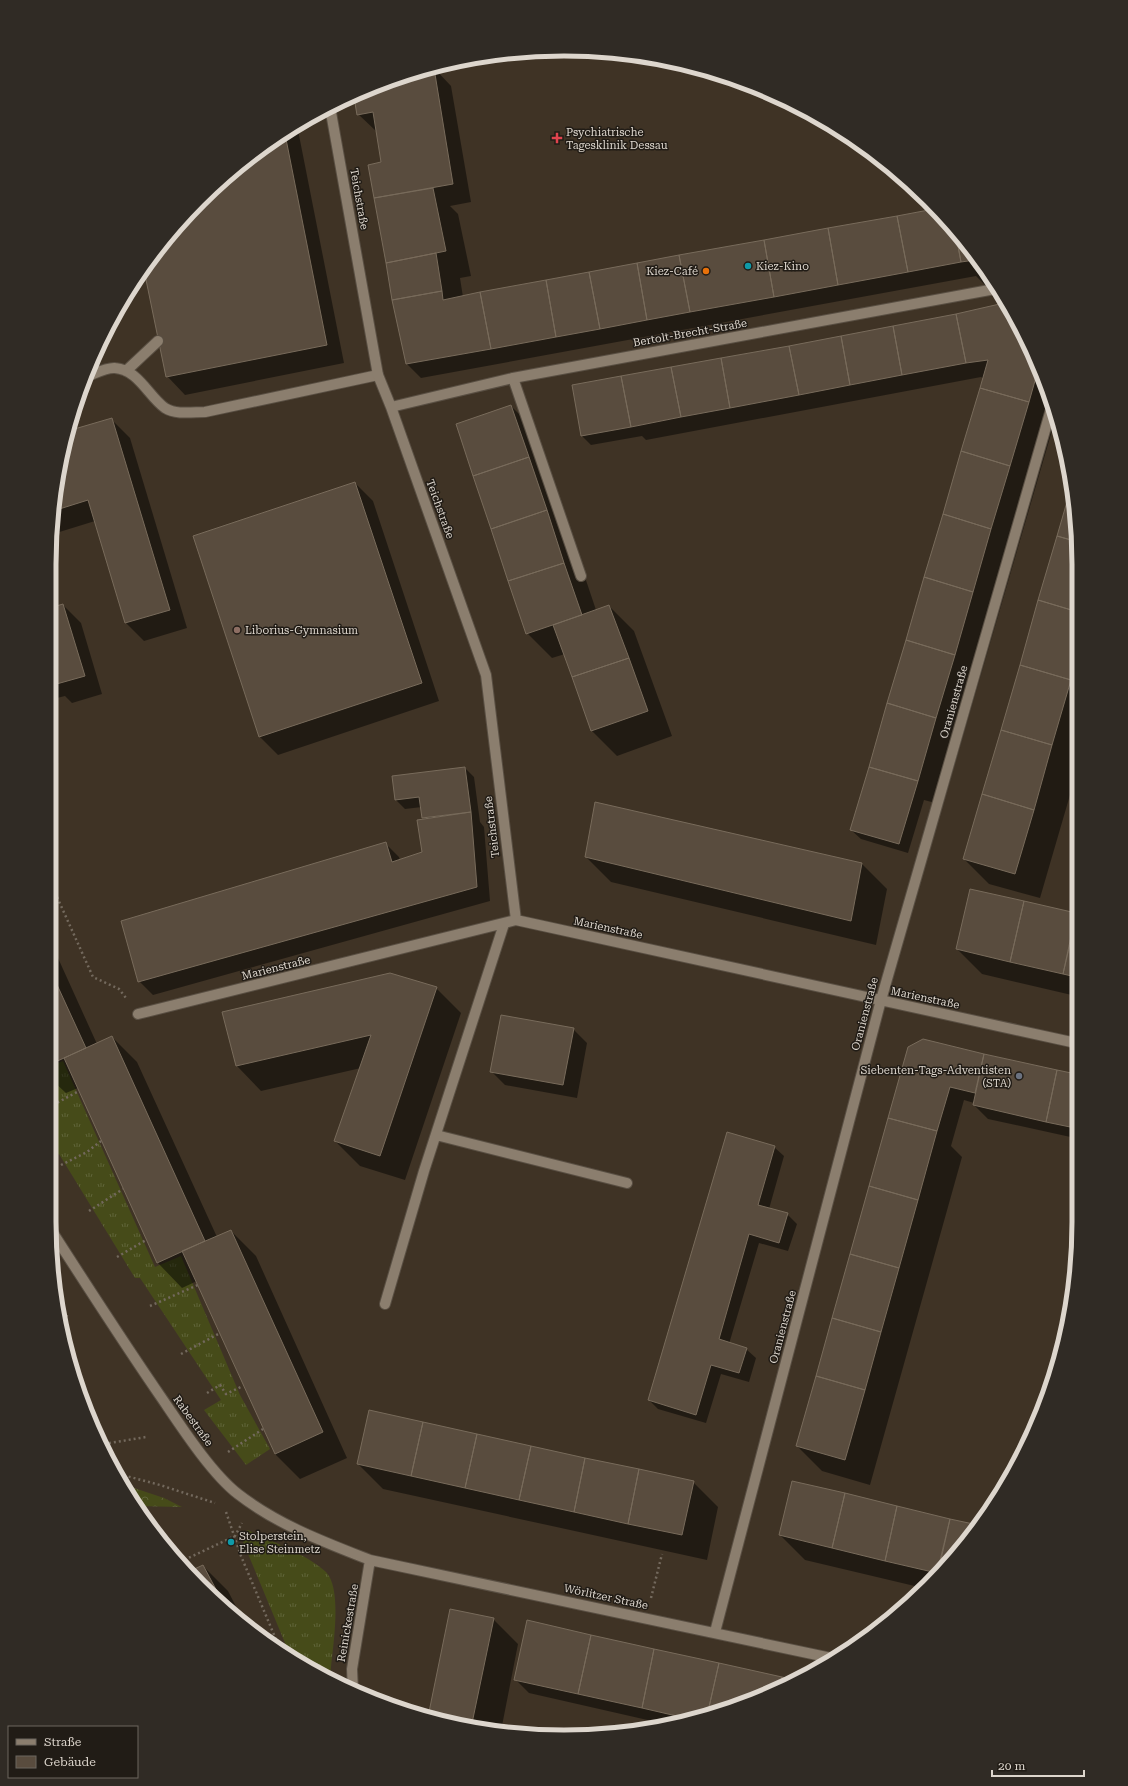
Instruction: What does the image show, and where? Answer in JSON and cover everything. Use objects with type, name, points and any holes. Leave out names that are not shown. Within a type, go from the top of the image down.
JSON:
[{"type":"street","name":"Teichstraße","points":[[331,112],[378,375],[392,407],[486,675],[516,920]]},
{"type":"street","name":"Bertolt-Brecht-Straße","points":[[392,407],[513,378],[991,290]]},
{"type":"street","points":[[126,371],[158,341]]},
{"type":"street","points":[[93,375],[114,368],[126,371],[136,377],[166,408],[182,413],[205,412],[378,375]]},
{"type":"street","points":[[513,378],[581,576]]},
{"type":"street","name":"Oranienstraße","points":[[715,1632],[881,1000],[1049,415]]},
{"type":"street","name":"Marienstraße","points":[[138,1014],[516,920],[1072,1042]]},
{"type":"street","points":[[385,1304],[436,1135],[504,924]]},
{"type":"street","points":[[436,1135],[627,1183]]},
{"type":"street","name":"Rabestraße","points":[[56,1238],[107,1318],[179,1423],[213,1467],[237,1494],[271,1517],[301,1533],[370,1560]]},
{"type":"street","name":"Wörlitzer Straße","points":[[370,1560],[827,1656]]},
{"type":"street","name":"Reinickestraße","points":[[353,1684],[352,1669],[370,1560]]},
{"type":"path","points":[[56,895],[93,977],[119,989],[138,1014]]},
{"type":"path","points":[[56,1103],[79,1091]]},
{"type":"path","points":[[61,1165],[87,1152],[101,1141]]},
{"type":"path","points":[[89,1211],[123,1189]]},
{"type":"path","points":[[117,1257],[146,1240]]},
{"type":"path","points":[[150,1306],[198,1285]]},
{"type":"path","points":[[66,1320],[67,1315]]},
{"type":"path","points":[[181,1354],[220,1333]]},
{"type":"path","points":[[207,1392],[220,1385],[226,1394],[243,1386]]},
{"type":"path","points":[[228,1452],[263,1429]]},
{"type":"path","points":[[107,1444],[146,1436]]},
{"type":"path","points":[[124,1475],[160,1485],[216,1504]]},
{"type":"path","points":[[224,1507],[276,1640]]},
{"type":"path","points":[[185,1560],[235,1536]]},
{"type":"path","points":[[646,1617],[662,1554]]},
{"type":"green space","points":[[63,1061],[155,1267],[181,1256],[240,1395],[270,1449],[246,1465],[204,1410],[221,1400],[140,1278],[135,1278],[59,1154],[56,1156],[56,1064]]},
{"type":"green space","points":[[131,1487],[164,1498],[182,1507],[144,1506]]},
{"type":"green space","points":[[248,1530],[310,1560],[326,1572],[331,1581],[334,1593],[335,1608],[331,1673],[287,1647],[241,1537]]},
{"type":"building","points":[[435,73],[453,184],[374,198],[368,165],[381,162],[373,112],[357,115],[355,101],[401,83]]},
{"type":"building","points":[[286,139],[327,345],[166,377],[145,277],[182,229],[205,205],[229,182],[255,161]]},
{"type":"building","points":[[433,188],[446,251],[386,263],[374,198]]},
{"type":"building","points":[[928,210],[957,243],[961,262],[908,272],[897,216]]},
{"type":"building","points":[[897,216],[908,272],[838,285],[828,228]]},
{"type":"building","points":[[828,228],[838,285],[774,297],[764,240]]},
{"type":"building","points":[[764,240],[774,297],[690,312],[679,255]]},
{"type":"building","points":[[957,243],[971,261],[961,262]]},
{"type":"building","points":[[436,253],[442,291],[392,300],[386,263]]},
{"type":"building","points":[[679,255],[690,312],[647,320],[637,263]]},
{"type":"building","points":[[637,263],[647,320],[600,329],[589,272]]},
{"type":"building","points":[[589,272],[600,329],[556,337],[546,280]]},
{"type":"building","points":[[546,280],[556,337],[491,349],[480,292]]},
{"type":"building","points":[[442,291],[443,300],[480,292],[491,349],[406,364],[392,300]]},
{"type":"building","points":[[1000,304],[1020,339],[1036,377],[1029,402],[980,388],[988,360],[966,363],[956,314]]},
{"type":"building","points":[[956,314],[966,363],[902,375],[893,326]]},
{"type":"building","points":[[893,326],[902,375],[850,385],[841,336]]},
{"type":"building","points":[[841,336],[850,385],[799,395],[789,346]]},
{"type":"building","points":[[789,346],[799,395],[730,408],[721,358]]},
{"type":"building","points":[[721,358],[730,408],[681,417],[671,367]]},
{"type":"building","points":[[671,367],[681,417],[631,427],[621,376]]},
{"type":"building","points":[[621,376],[631,427],[581,436],[572,385]]},
{"type":"building","points":[[980,388],[1029,402],[1010,466],[961,451]]},
{"type":"building","points":[[511,405],[529,457],[473,476],[456,424]]},
{"type":"building","points":[[112,418],[170,610],[125,623],[88,500],[59,509],[66,465],[74,429]]},
{"type":"building","points":[[961,451],[1010,466],[991,529],[943,514]]},
{"type":"building","points":[[529,457],[547,510],[491,529],[473,476]]},
{"type":"building","points":[[355,482],[422,683],[259,737],[193,536]]},
{"type":"building","points":[[1068,498],[1071,540],[1057,536]]},
{"type":"building","points":[[547,510],[564,563],[508,581],[491,529]]},
{"type":"building","points":[[943,514],[991,529],[973,592],[924,577]]},
{"type":"building","points":[[1057,536],[1071,540],[1072,610],[1038,600]]},
{"type":"building","points":[[564,563],[582,615],[526,634],[508,581]]},
{"type":"building","points":[[924,577],[973,592],[955,655],[906,640]]},
{"type":"building","points":[[1038,600],[1072,610],[1071,680],[1020,665]]},
{"type":"building","points":[[63,604],[85,676],[56,684],[56,606]]},
{"type":"building","points":[[609,605],[629,658],[572,677],[553,625]]},
{"type":"building","points":[[906,640],[955,655],[936,718],[887,703]]},
{"type":"building","points":[[629,658],[648,711],[591,731],[572,677]]},
{"type":"building","points":[[1020,665],[1071,680],[1052,745],[1001,730]]},
{"type":"building","points":[[887,703],[936,718],[918,781],[869,767]]},
{"type":"building","points":[[1001,730],[1052,745],[1034,810],[982,794]]},
{"type":"building","points":[[465,767],[471,812],[422,818],[419,797],[395,800],[392,776]]},
{"type":"building","points":[[869,767],[918,781],[899,844],[850,830]]},
{"type":"building","points":[[982,794],[1034,810],[1015,874],[963,859]]},
{"type":"building","points":[[595,802],[862,863],[851,921],[585,857]]},
{"type":"building","points":[[471,812],[477,887],[138,982],[121,921],[386,842],[392,862],[422,852],[417,820]]},
{"type":"building","points":[[970,889],[1024,901],[1010,962],[956,949]]},
{"type":"building","points":[[1024,901],[1072,912],[1072,932],[1063,974],[1010,962]]},
{"type":"building","points":[[1072,935],[1072,976],[1063,974]]},
{"type":"building","points":[[390,973],[437,987],[380,1156],[334,1141],[371,1035],[236,1066],[222,1012]]},
{"type":"building","points":[[56,983],[86,1048],[56,1062]]},
{"type":"building","points":[[501,1015],[574,1028],[563,1085],[490,1072]]},
{"type":"building","points":[[112,1036],[205,1241],[157,1263],[64,1058]]},
{"type":"building","points":[[923,1039],[984,1054],[975,1093],[950,1087],[937,1131],[888,1118],[908,1047]]},
{"type":"building","points":[[984,1054],[1057,1070],[1046,1122],[973,1105]]},
{"type":"building","points":[[1057,1070],[1072,1073],[1072,1127],[1046,1122]]},
{"type":"building","points":[[888,1118],[937,1131],[918,1200],[869,1186]]},
{"type":"building","points":[[727,1132],[775,1146],[758,1205],[788,1213],[779,1243],[749,1234],[719,1339],[747,1348],[739,1373],[711,1365],[696,1415],[648,1400]]},
{"type":"building","points":[[869,1186],[918,1200],[899,1268],[850,1254]]},
{"type":"building","points":[[231,1230],[323,1432],[275,1454],[182,1251]]},
{"type":"building","points":[[850,1254],[899,1268],[881,1332],[832,1318]]},
{"type":"building","points":[[832,1318],[881,1332],[865,1390],[816,1376]]},
{"type":"building","points":[[816,1376],[865,1390],[845,1460],[796,1446]]},
{"type":"building","points":[[369,1410],[423,1422],[411,1476],[357,1464]]},
{"type":"building","points":[[423,1422],[477,1434],[465,1488],[411,1476]]},
{"type":"building","points":[[477,1434],[531,1446],[519,1500],[465,1488]]},
{"type":"building","points":[[531,1446],[585,1458],[574,1512],[519,1500]]},
{"type":"building","points":[[585,1458],[639,1469],[628,1524],[574,1512]]},
{"type":"building","points":[[639,1469],[694,1481],[682,1535],[628,1524]]},
{"type":"building","points":[[792,1481],[845,1493],[832,1548],[779,1535]]},
{"type":"building","points":[[845,1493],[897,1506],[885,1561],[832,1548]]},
{"type":"building","points":[[897,1506],[950,1519],[939,1564],[932,1572],[885,1561]]},
{"type":"building","points":[[950,1519],[972,1524],[946,1557],[940,1563]]},
{"type":"building","points":[[203,1565],[218,1594],[205,1581],[194,1569]]},
{"type":"building","points":[[450,1609],[494,1618],[472,1721],[429,1712]]},
{"type":"building","points":[[527,1620],[591,1635],[578,1694],[514,1680]]},
{"type":"building","points":[[591,1635],[654,1649],[642,1708],[578,1694]]},
{"type":"building","points":[[654,1649],[719,1663],[709,1709],[679,1717],[642,1708]]},
{"type":"building","points":[[719,1663],[782,1677],[781,1681],[709,1709]]},
{"type":"building","points":[[782,1677],[788,1678],[781,1681]]},
{"type":"place","name":"Psychiatrische Tagesklinik Dessau","points":[[557,138]]},
{"type":"place","name":"Kiez-Kino","points":[[748,266]]},
{"type":"place","name":"Kiez-Café","points":[[706,271]]},
{"type":"place","name":"Liborius-Gymnasium","points":[[237,630]]},
{"type":"place","name":"Siebenten-Tags-Adventisten (STA)","points":[[1019,1076]]},
{"type":"place","name":"Stolperstein, Elise Steinmetz","points":[[231,1542]]}]
